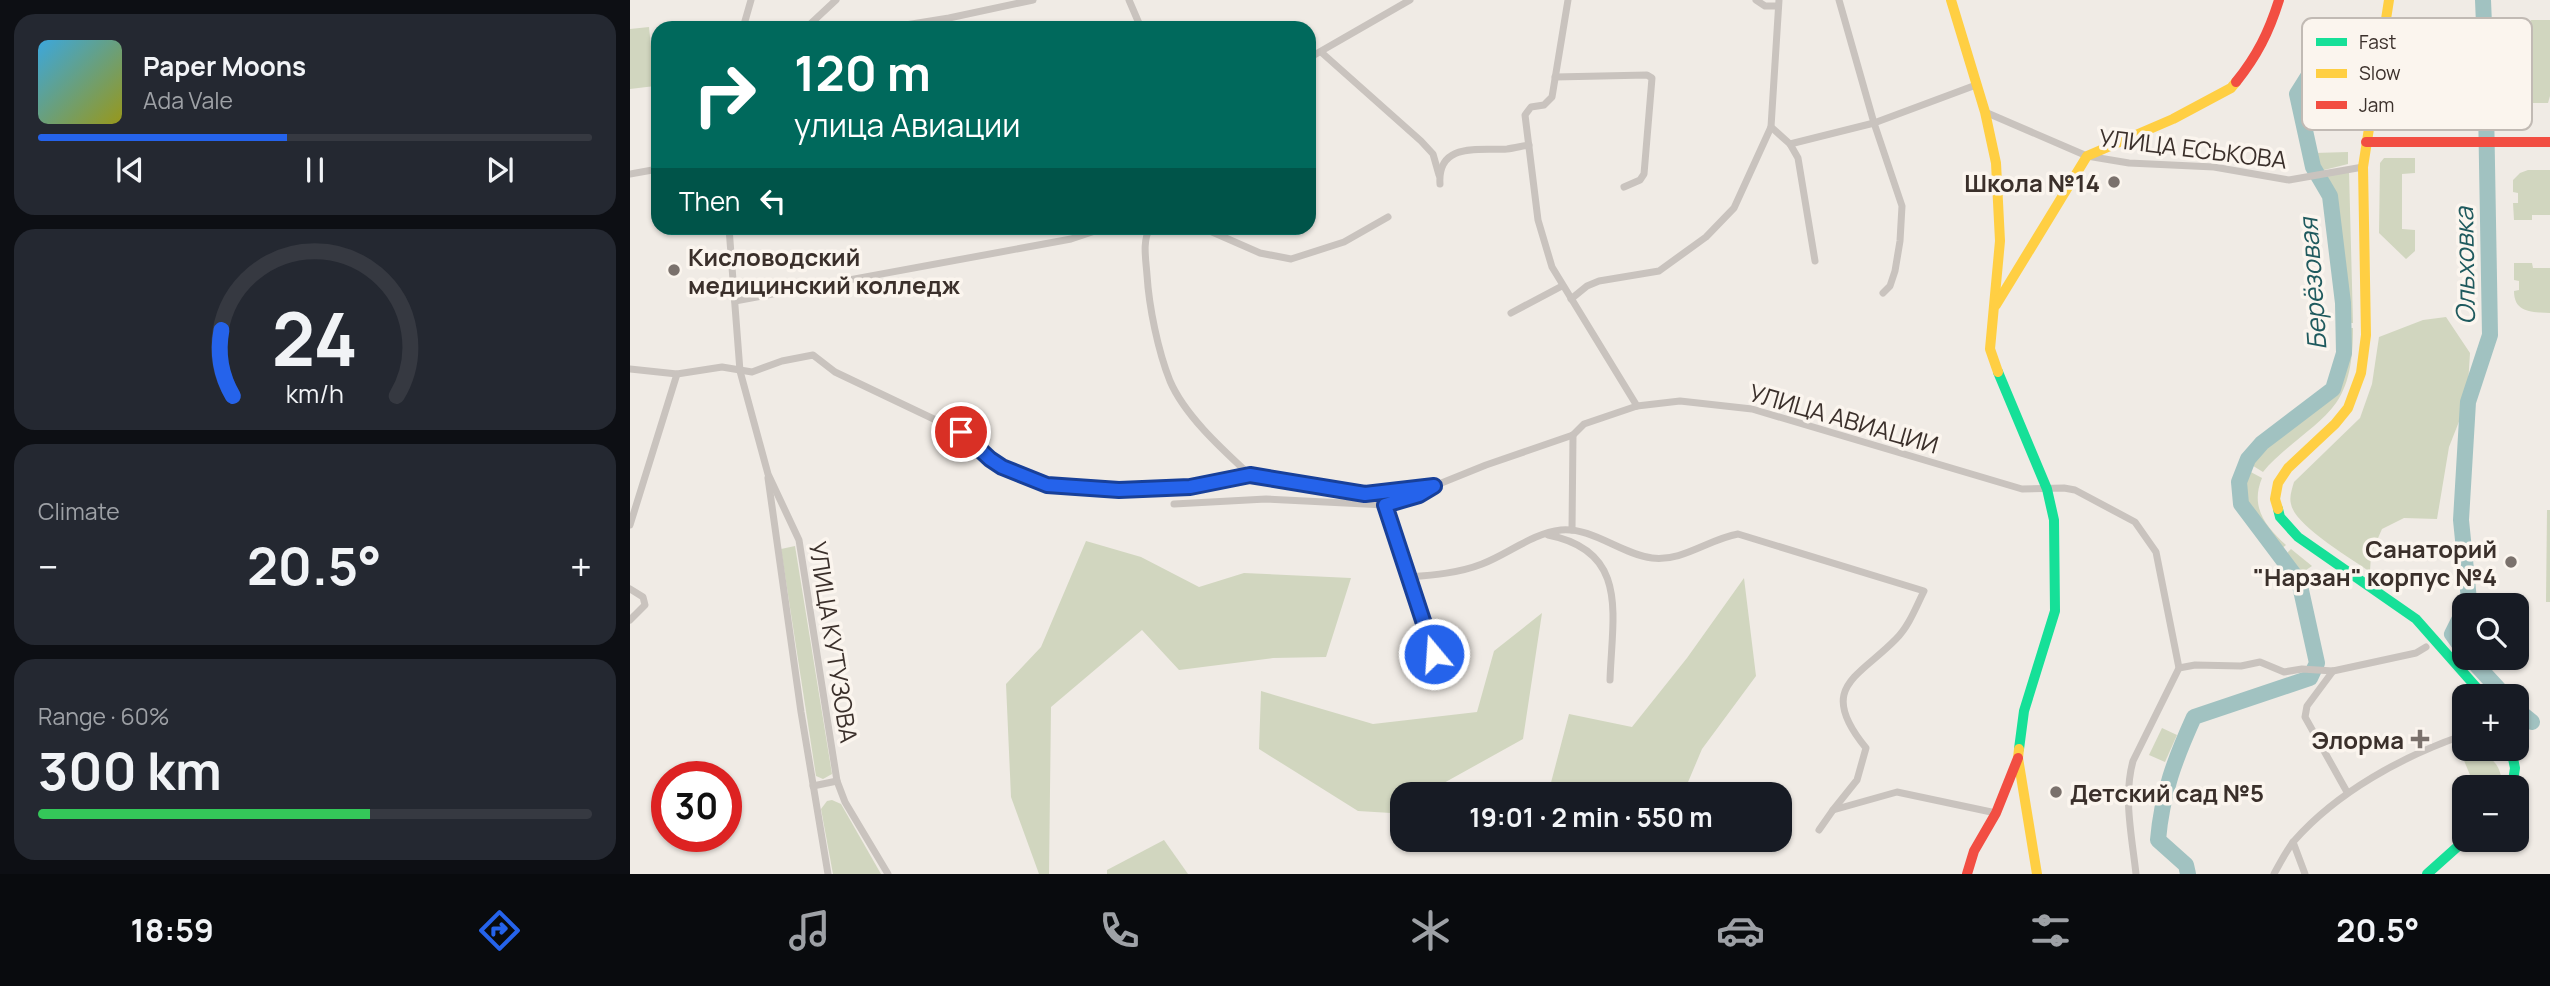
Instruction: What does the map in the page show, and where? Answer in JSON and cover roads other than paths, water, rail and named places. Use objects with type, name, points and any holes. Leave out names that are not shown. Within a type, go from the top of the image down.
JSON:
[{"type":"street","points":[[745,21],[751,0]]},
{"type":"street","points":[[814,21],[836,0]]},
{"type":"street","points":[[931,21],[1033,0]]},
{"type":"street","points":[[1129,0],[1138,21]]},
{"type":"street","points":[[1316,54],[1410,0]]},
{"type":"street","points":[[1568,0],[1552,97],[1544,104],[1531,107],[1525,115],[1538,220],[1544,245],[1562,285],[1637,406]]},
{"type":"street","points":[[1571,299],[1587,286],[1599,281],[1659,271],[1706,237],[1734,208],[1771,127],[1779,3],[1765,6],[1756,0]]},
{"type":"street","points":[[1839,0],[1874,123],[1902,206],[1895,271],[1890,286],[1882,293]]},
{"type":"street","points":[[1951,0],[1985,112],[1996,163],[2000,241],[1990,334],[1993,360],[2047,489],[2054,520],[2055,611],[2024,711],[2018,758],[1996,814],[1974,851],[1967,874]]},
{"type":"street","points":[[1994,309],[2087,156],[2173,119],[2231,88],[2256,57],[2270,30],[2279,0]]},
{"type":"street","points":[[2386,18],[2389,0]]},
{"type":"street","points":[[1321,52],[1421,141],[1433,154],[1440,180],[1442,166],[1448,158],[1461,151],[1529,145]]},
{"type":"street","points":[[1555,77],[1647,75],[1652,78],[1644,174],[1640,180],[1624,187]]},
{"type":"street","points":[[1790,144],[1874,123],[1976,85]]},
{"type":"street","name":"УЛИЦА ЕСЬКОВА","points":[[1985,112],[2087,156],[2129,163],[2214,167],[2289,180],[2363,167]]},
{"type":"street","points":[[1771,127],[1790,144],[1798,158],[1815,261]]},
{"type":"street","points":[[2367,130],[2363,167],[2366,335],[2363,362],[2352,400],[2340,419],[2277,481],[2275,507],[2284,525],[2298,537],[2416,620],[2473,684]]},
{"type":"street","points":[[2365,142],[2550,142]]},
{"type":"street","points":[[630,174],[651,170]]},
{"type":"street","points":[[1219,235],[1260,253],[1291,260],[1344,242],[1388,216]]},
{"type":"street","name":"УЛИЦА КУТУЗОВА","points":[[730,235],[740,371],[768,474],[828,874]]},
{"type":"street","points":[[735,301],[1083,235]]},
{"type":"street","points":[[1147,235],[1145,248],[1149,303],[1170,381],[1202,426],[1250,475]]},
{"type":"street","points":[[1511,313],[1562,285]]},
{"type":"street","name":"УЛИЦА АВИАЦИИ","points":[[630,369],[677,374],[722,368],[752,372],[782,361],[813,355],[835,372],[961,432],[1002,467],[1047,485],[1119,490],[1190,487],[1250,475],[1365,494],[1434,486]]},
{"type":"street","points":[[630,525],[634,496],[677,374]]},
{"type":"street","name":"УЛИЦА АВИАЦИИ","points":[[1174,504],[1266,499],[1385,505],[1419,495],[1486,465],[1573,435],[1584,424],[1637,406],[1680,401],[1752,409],[2022,489],[2075,490],[2135,522],[2156,552],[2179,668]]},
{"type":"street","points":[[1572,530],[1573,435]]},
{"type":"street","name":"УЛИЦА КУТУЗОВА","points":[[768,474],[799,540],[837,782],[845,802],[888,874]]},
{"type":"street","points":[[1385,505],[1434,654]]},
{"type":"street","points":[[1409,577],[1441,575],[1482,564],[1558,530],[1572,530],[1649,558],[1664,559],[1691,551],[1721,537],[1738,534],[1924,591],[1898,638],[1856,672],[1847,685],[1844,701],[1847,718],[1853,732],[1866,748],[1857,780],[1819,830]]},
{"type":"street","points":[[1544,534],[1575,542],[1592,552],[1610,582],[1610,680]]},
{"type":"street","points":[[630,589],[643,597],[645,605],[630,620]]},
{"type":"street","points":[[2136,874],[2128,790],[2129,773],[2179,668],[2195,665],[2241,666],[2260,662],[2284,672],[2302,669],[2333,671],[2416,653],[2426,647]]},
{"type":"street","points":[[2333,671],[2306,706],[2305,717],[2347,792]]},
{"type":"street","points":[[2274,874],[2293,842],[2347,792],[2452,739]]},
{"type":"street","points":[[2018,758],[2037,874]]},
{"type":"street","points":[[813,786],[837,782]]},
{"type":"street","points":[[1833,810],[1897,792],[1996,814]]},
{"type":"street","points":[[2293,842],[2305,874]]},
{"type":"street","points":[[2427,874],[2452,852]]},
{"type":"waterway","name":"Берёзовая","points":[[2483,0],[2484,18]]},
{"type":"waterway","name":"Берёзовая","points":[[2302,86],[2297,94],[2302,117]]},
{"type":"waterway","name":"Берёзовая","points":[[2188,874],[2186,865],[2158,840],[2170,777],[2194,717],[2310,678],[2317,663],[2299,581],[2241,504],[2239,482],[2248,459],[2262,443],[2333,389],[2344,353],[2343,303],[2330,196],[2313,167],[2305,130]]},
{"type":"waterway","name":"Ольховка","points":[[2468,593],[2461,520],[2468,402],[2490,335],[2486,130]]},
{"type":"waterway","name":"Ольховка","points":[[2481,670],[2494,684]]},
{"type":"place","name":"Школа №14","points":[[2114,182]]},
{"type":"place","name":"Кисловодский медицинский колледж","points":[[674,270]]},
{"type":"place","name":"Санаторий \"Нарзан\" корпус №4","points":[[2511,562]]},
{"type":"place","name":"Элорма","points":[[2420,739]]},
{"type":"place","name":"Детский сад №5","points":[[2056,792]]}]
